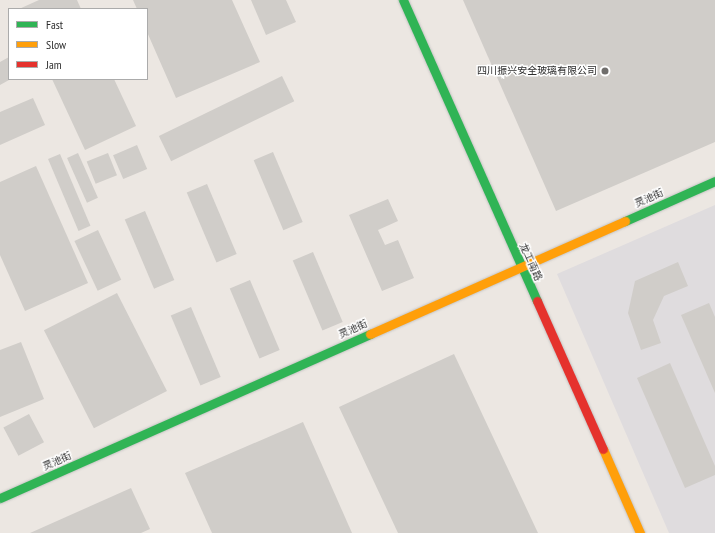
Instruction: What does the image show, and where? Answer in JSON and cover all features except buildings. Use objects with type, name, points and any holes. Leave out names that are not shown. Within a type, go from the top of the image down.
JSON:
[{"type":"street","name":"龙工南路","points":[[403,0],[640,533]]},
{"type":"street","name":"灵池街","points":[[0,498],[715,181]]},
{"type":"shaded area","points":[[715,205],[715,533],[669,533],[557,274]]},
{"type":"traffic: fast","points":[[403,0],[537,301]]},
{"type":"traffic: fast","points":[[625,221],[715,181]]},
{"type":"traffic: fast","points":[[0,498],[370,334]]},
{"type":"traffic: slow","points":[[370,334],[625,221]]},
{"type":"traffic: slow","points":[[603,449],[640,533]]},
{"type":"traffic: jam","points":[[537,301],[603,449]]},
{"type":"place","name":"四川振兴安全玻璃有限公司","points":[[605,71]]}]
